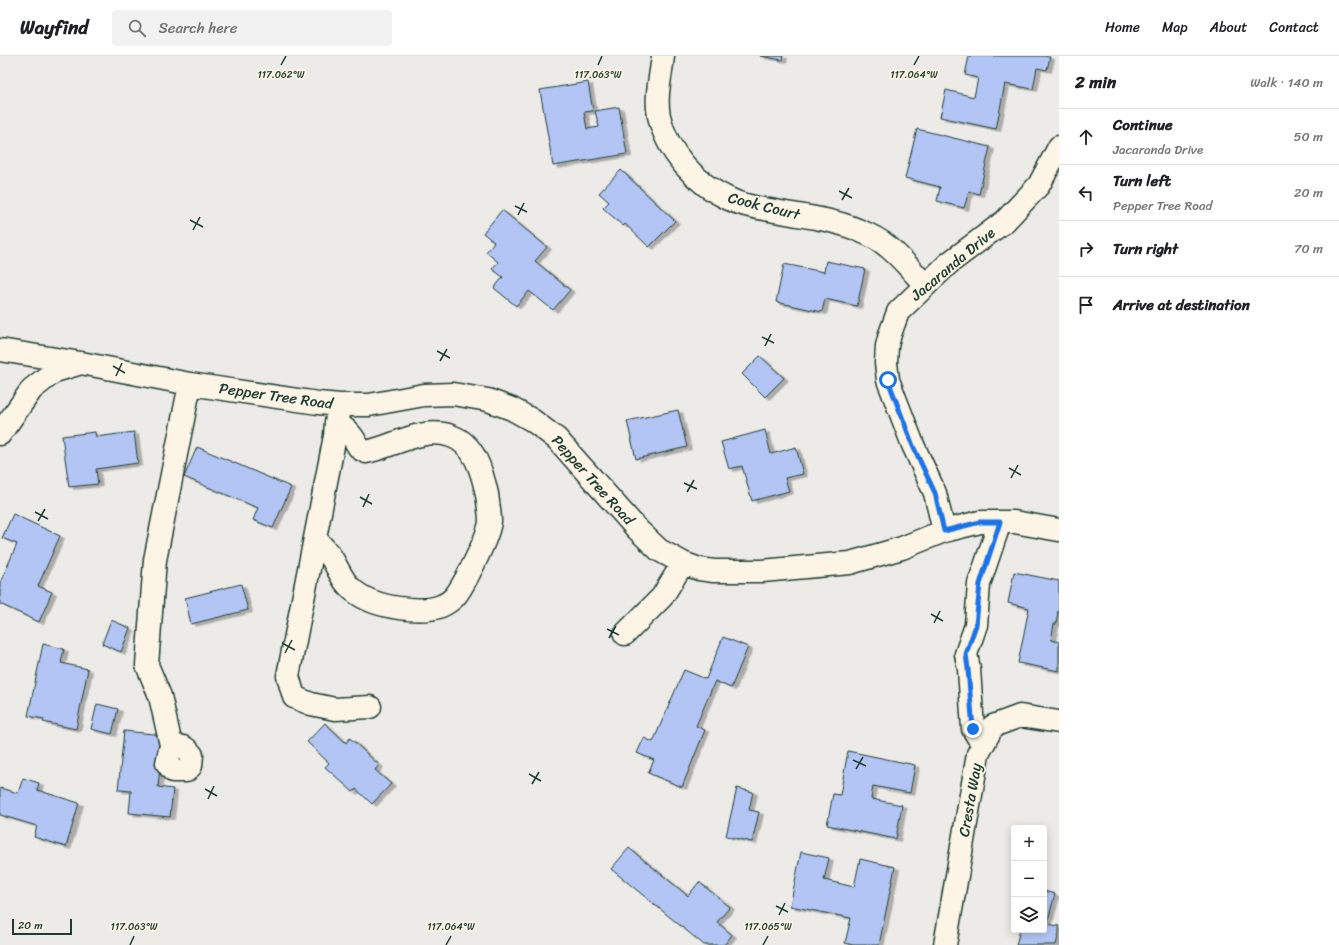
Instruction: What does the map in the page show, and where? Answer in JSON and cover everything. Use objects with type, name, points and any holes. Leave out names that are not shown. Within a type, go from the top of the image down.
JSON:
[{"type":"street","name":"Cook Court","points":[[663,56],[658,97],[659,116],[672,149],[684,166],[697,179],[713,191],[730,200],[769,210],[839,223],[857,230],[886,245],[925,285]]},
{"type":"street","name":"Jacaranda Drive","points":[[944,531],[935,493],[913,446],[888,380],[886,363],[887,346],[890,334],[898,312],[925,285],[949,263],[1005,221],[1039,185],[1059,147]]},
{"type":"street","name":"Pepper Tree Road","points":[[0,350],[81,363],[190,384],[290,400],[338,414],[369,405],[424,395],[453,394],[488,400],[512,409],[532,420],[557,439],[637,529],[659,550],[682,563],[699,569],[714,571],[762,571],[850,563],[902,548],[944,531],[980,522],[1014,522],[1059,530]]},
{"type":"street","points":[[0,434],[32,389],[55,370],[81,363]]},
{"type":"street","points":[[171,745],[160,696],[147,665],[155,560],[190,384]]},
{"type":"street","points":[[338,414],[288,676],[294,696],[311,704],[335,709],[370,707]]},
{"type":"street","points":[[315,538],[330,556],[343,578],[354,591],[387,606],[408,609],[432,609],[442,605],[455,596],[470,571],[487,536],[490,522],[488,504],[480,468],[471,450],[458,439],[449,435],[423,435],[374,451],[366,452],[360,449],[338,414]]},
{"type":"street","points":[[983,745],[973,729],[966,654],[976,625],[980,584],[1000,522]]},
{"type":"street","points":[[625,634],[662,597],[682,563]]},
{"type":"street","name":"Cresta Way","points":[[945,945],[978,754],[992,726],[1020,716],[1059,722]]},
{"type":"building","points":[[760,56],[783,56],[782,60]]},
{"type":"building","points":[[969,56],[1050,57],[1047,70],[1037,68],[1033,89],[1005,84],[996,129],[940,117],[946,90],[974,97],[978,78],[965,75]]},
{"type":"building","points":[[588,82],[593,111],[584,112],[587,129],[599,127],[595,111],[619,107],[627,154],[553,166],[540,90]]},
{"type":"building","points":[[917,129],[990,147],[979,194],[969,191],[964,208],[937,201],[940,187],[905,178]]},
{"type":"building","points":[[621,170],[675,221],[649,247],[625,224],[623,226],[603,208],[609,202],[599,193]]},
{"type":"building","points":[[502,210],[547,247],[535,261],[570,290],[553,310],[529,291],[516,306],[494,288],[503,277],[492,269],[498,262],[486,252],[494,242],[483,233]]},
{"type":"building","points":[[826,261],[865,269],[857,306],[825,299],[822,312],[776,302],[784,264],[824,272]]},
{"type":"building","points":[[760,356],[784,378],[765,397],[742,374]]},
{"type":"building","points":[[678,410],[687,447],[636,459],[627,421]]},
{"type":"building","points":[[765,430],[771,454],[796,447],[803,474],[785,478],[789,491],[752,501],[742,466],[729,469],[721,442]]},
{"type":"building","points":[[95,432],[96,437],[134,432],[138,463],[96,469],[98,484],[69,487],[62,436]]},
{"type":"building","points":[[197,447],[291,487],[273,528],[253,520],[258,508],[184,477]]},
{"type":"building","points":[[13,514],[60,536],[38,586],[52,592],[39,622],[0,604],[0,583],[17,544],[2,538]]},
{"type":"building","points":[[1014,572],[1059,581],[1059,612],[1058,611],[1056,624],[1054,624],[1051,640],[1059,642],[1059,671],[1018,663],[1029,608],[1008,603]]},
{"type":"building","points":[[241,584],[248,610],[191,624],[185,598]]},
{"type":"building","points":[[111,620],[130,628],[121,652],[102,644]]},
{"type":"building","points":[[723,637],[748,647],[731,688],[715,681],[696,726],[705,730],[682,787],[648,773],[654,760],[637,753],[644,738],[653,742],[684,670],[706,679]]},
{"type":"building","points":[[43,644],[64,649],[61,663],[88,669],[76,729],[43,722],[44,719],[28,716]]},
{"type":"building","points":[[97,704],[118,709],[112,734],[91,729]]},
{"type":"building","points":[[325,723],[346,743],[350,738],[379,765],[375,770],[391,784],[372,804],[356,789],[353,792],[325,767],[329,763],[307,742]]},
{"type":"building","points":[[124,731],[163,735],[158,787],[173,789],[170,817],[129,813],[131,791],[118,790]]},
{"type":"building","points":[[848,751],[915,765],[910,793],[873,786],[871,799],[902,805],[896,839],[827,825],[833,794],[840,795]]},
{"type":"building","points":[[23,778],[39,783],[37,790],[79,803],[66,847],[34,837],[37,826],[0,815],[0,788],[18,793]]},
{"type":"building","points":[[737,788],[753,792],[749,810],[759,812],[752,842],[726,836]]},
{"type":"building","points":[[629,848],[688,896],[699,882],[730,907],[717,922],[732,935],[724,945],[704,945],[611,869]]},
{"type":"building","points":[[801,852],[829,858],[824,880],[854,887],[860,859],[895,867],[879,945],[853,945],[845,943],[851,918],[790,906]]},
{"type":"building","points":[[1047,892],[1055,894],[1047,924]]},
{"type":"building","points":[[1047,924],[1059,926],[1056,945],[1016,945],[1019,933],[1047,933]]},
{"type":"route","points":[[888,380],[913,446],[935,493],[944,531],[980,522],[1000,522],[990,548],[980,584],[976,625],[966,654],[973,729]]}]
